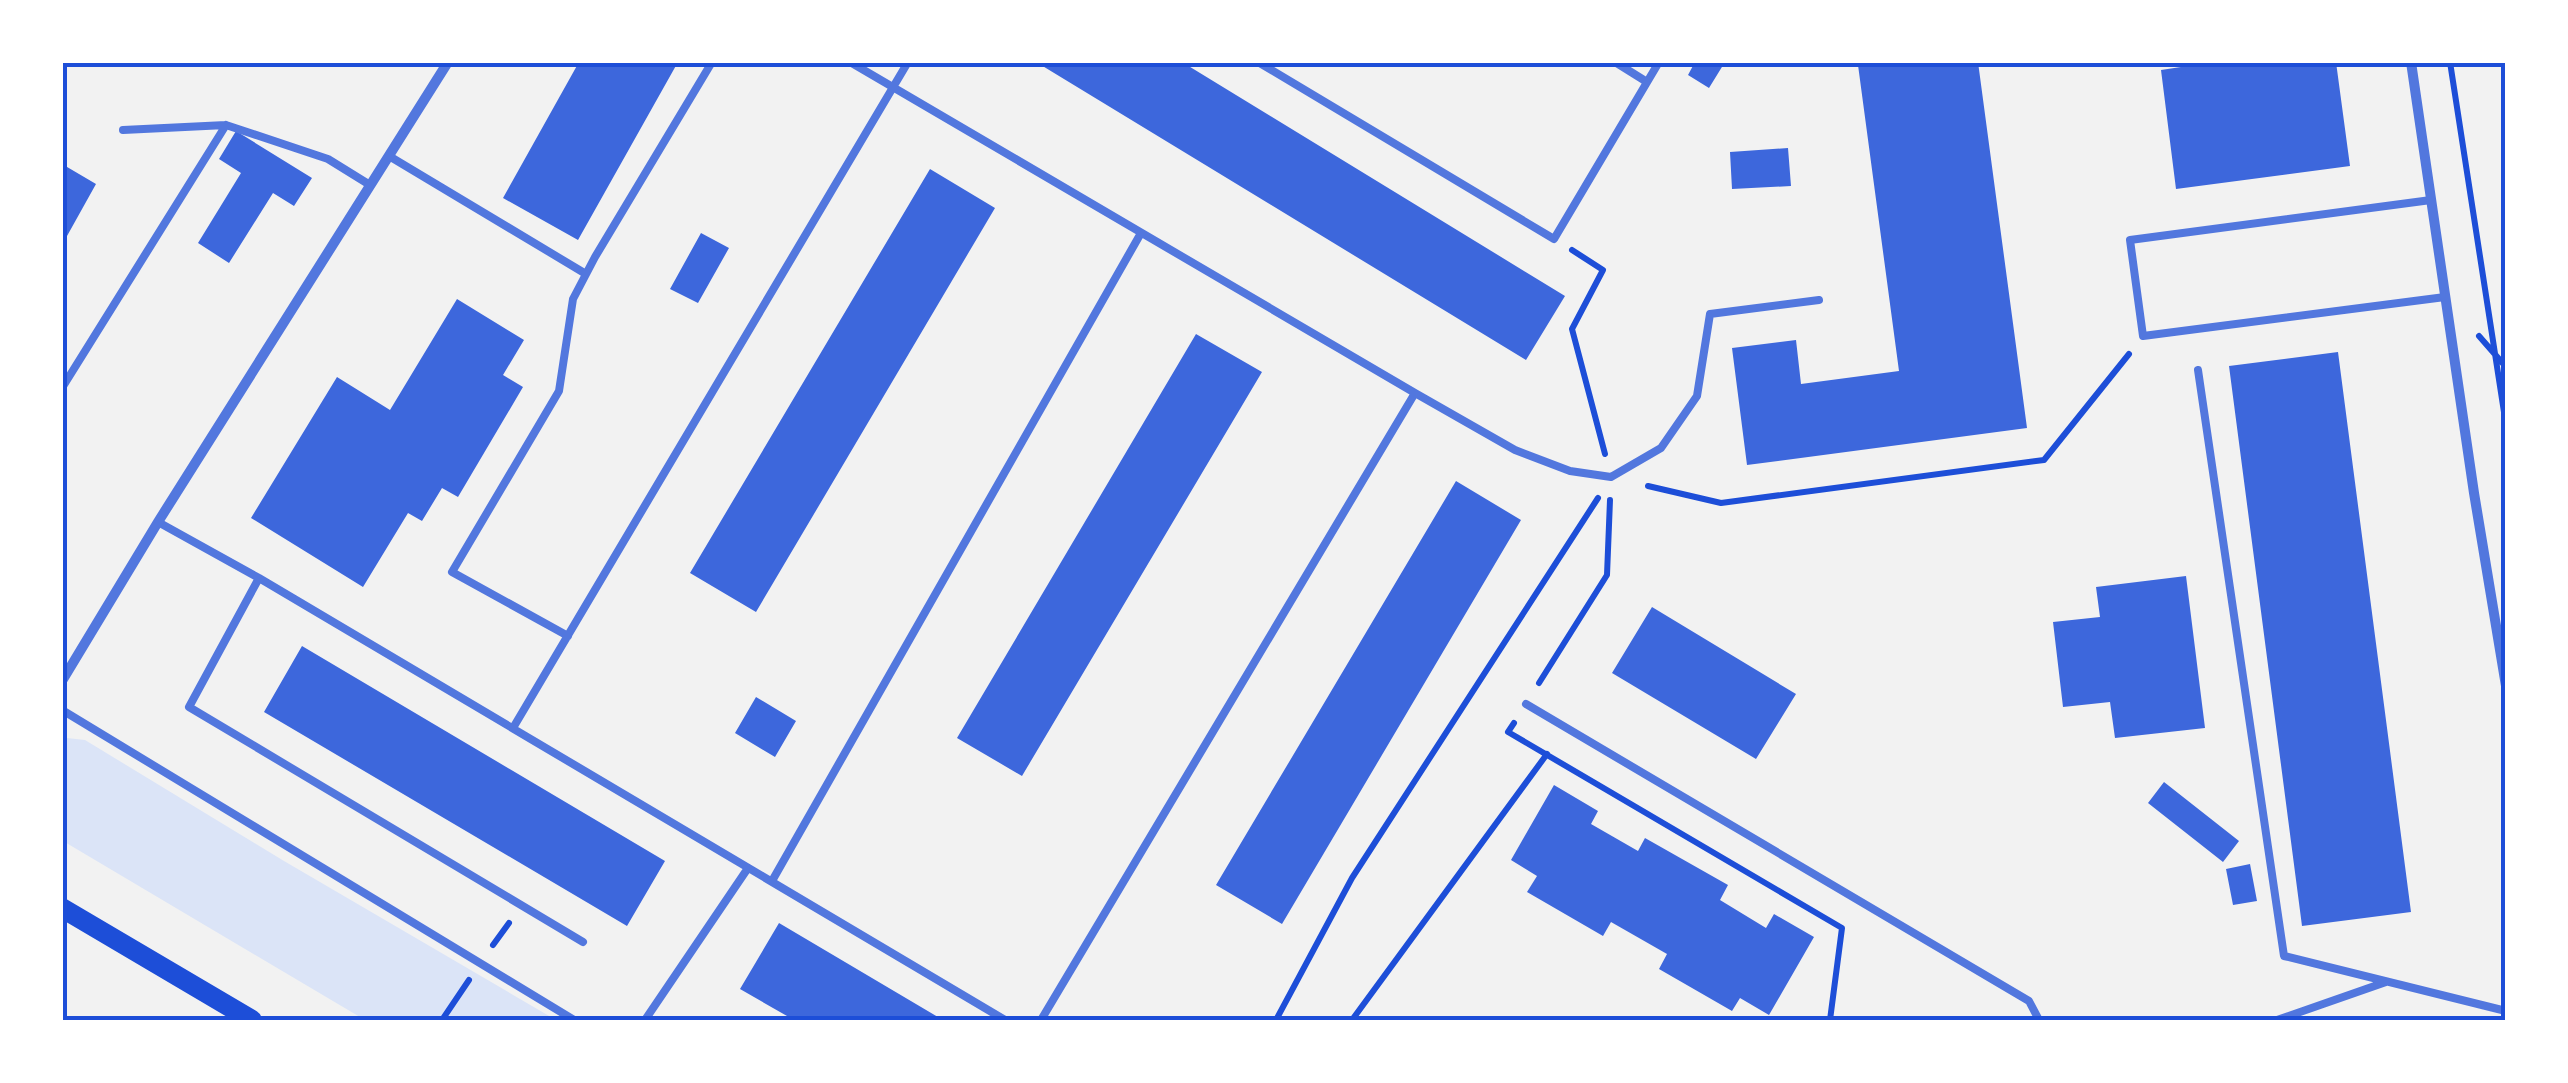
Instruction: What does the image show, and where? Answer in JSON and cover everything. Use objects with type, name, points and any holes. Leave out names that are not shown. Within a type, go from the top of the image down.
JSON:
[{"type":"main road","points":[[62,908],[252,1020]]},
{"type":"street","points":[[62,682],[158,522],[448,62]]},
{"type":"street","points":[[2410,62],[2506,686]]},
{"type":"lane","points":[[568,636],[452,572],[559,391],[574,299],[586,274],[712,62]]},
{"type":"lane","points":[[850,62],[1415,394],[1515,450],[1570,471],[1611,477],[1662,448],[1697,396],[1710,314],[1819,300]]},
{"type":"lane","points":[[513,728],[908,62]]},
{"type":"lane","points":[[1258,62],[1554,238],[1659,62]]},
{"type":"lane","points":[[1615,62],[1647,82]]},
{"type":"lane","points":[[62,388],[226,125]]},
{"type":"lane","points":[[123,130],[226,125],[328,159],[370,185]]},
{"type":"lane","points":[[389,156],[586,274]]},
{"type":"lane","points":[[2431,200],[2130,240],[2143,336],[2445,297]]},
{"type":"lane","points":[[772,881],[1141,233]]},
{"type":"lane","points":[[2198,370],[2284,956],[2506,1011]]},
{"type":"lane","points":[[1041,1020],[1415,394]]},
{"type":"lane","points":[[158,522],[1005,1020]]},
{"type":"lane","points":[[259,578],[189,707],[583,942]]},
{"type":"lane","points":[[1526,704],[2030,1001],[2038,1020]]},
{"type":"lane","points":[[62,710],[574,1020]]},
{"type":"lane","points":[[645,1020],[748,868]]},
{"type":"lane","points":[[2278,1020],[2387,982]]},
{"type":"path","points":[[2450,62],[2506,425]]},
{"type":"path","points":[[1276,1020],[1352,878],[1611,477],[1572,330],[1603,270],[1554,238]]},
{"type":"path","points":[[1611,477],[1721,503],[2044,460],[2143,336]]},
{"type":"path","points":[[1352,1020],[1547,754]]},
{"type":"shaded area","points":[[63,740],[85,740],[556,1020],[365,1020],[63,841]]},
{"type":"building","points":[[579,62],[678,62],[578,240],[503,198]]},
{"type":"building","points":[[1036,62],[1182,62],[1565,296],[1526,360]]},
{"type":"building","points":[[1695,62],[1725,62],[1709,88],[1688,75]]},
{"type":"building","points":[[1978,62],[2027,428],[1747,465],[1732,348],[1796,340],[1801,384],[1899,371],[1858,65]]},
{"type":"building","points":[[2214,62],[2336,62],[2350,166],[2176,189],[2161,70]]},
{"type":"building","points":[[236,131],[312,178],[294,206],[273,193],[229,263],[198,243],[241,173],[219,159]]},
{"type":"building","points":[[1788,148],[1791,186],[1732,189],[1730,152]]},
{"type":"building","points":[[62,164],[96,184],[62,245]]},
{"type":"building","points":[[930,169],[995,208],[756,612],[690,573]]},
{"type":"building","points":[[701,233],[729,248],[698,303],[670,289]]},
{"type":"building","points":[[457,299],[524,340],[503,375],[523,387],[458,497],[442,488],[422,521],[408,513],[363,587],[251,518],[337,377],[390,410]]},
{"type":"building","points":[[1196,334],[1262,372],[1022,776],[957,738]]},
{"type":"building","points":[[2338,352],[2411,912],[2302,926],[2229,366]]},
{"type":"building","points":[[1456,481],[1521,520],[1282,924],[1216,885]]},
{"type":"building","points":[[2186,576],[2205,728],[2115,738],[2110,702],[2063,707],[2053,622],[2100,617],[2096,587]]},
{"type":"building","points":[[1652,607],[1796,694],[1756,759],[1612,673]]},
{"type":"building","points":[[302,646],[665,861],[627,926],[264,712]]},
{"type":"building","points":[[756,697],[796,721],[775,757],[735,733]]},
{"type":"building","points":[[2164,782],[2239,841],[2223,862],[2148,803]]},
{"type":"building","points":[[1554,785],[1598,811],[1591,824],[1638,851],[1645,838],[1728,885],[1720,900],[1766,928],[1774,914],[1814,937],[1769,1015],[1740,998],[1732,1011],[1659,969],[1667,954],[1611,922],[1603,936],[1527,892],[1537,876],[1511,860]]},
{"type":"building","points":[[2250,864],[2257,901],[2233,905],[2226,869]]},
{"type":"building","points":[[779,923],[943,1020],[794,1020],[740,989]]}]
